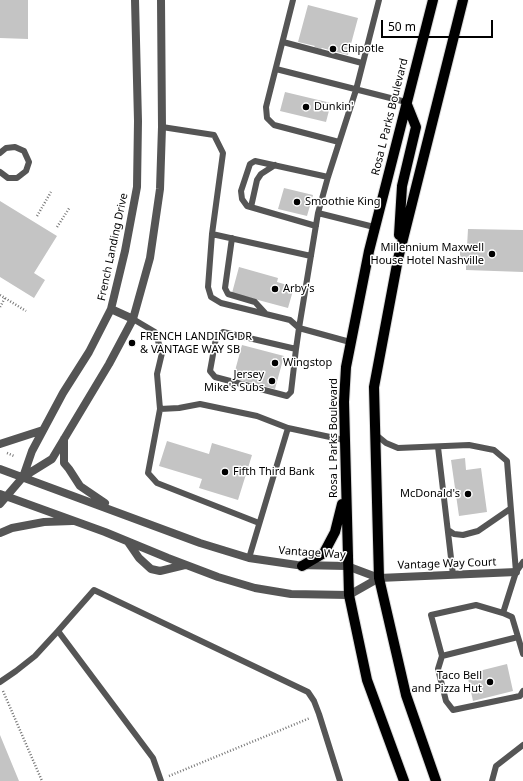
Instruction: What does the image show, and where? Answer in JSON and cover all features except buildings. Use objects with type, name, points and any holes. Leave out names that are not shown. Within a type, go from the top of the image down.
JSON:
[{"type":"main road","name":"Rosa L Parks Boulevard","points":[[404,781],[367,680],[348,595],[344,402],[346,367],[350,342],[374,227],[433,0]]},
{"type":"main road","points":[[436,781],[406,695],[379,578],[374,387],[397,263],[463,0]]},
{"type":"main road","points":[[397,263],[402,186],[416,127],[406,102]]},
{"type":"main road","points":[[302,566],[324,553],[335,532],[346,489]]},
{"type":"street","name":"French Landing Drive","points":[[23,476],[32,451],[43,430],[63,393],[89,352],[111,309],[125,250],[137,187],[138,121],[135,0]]},
{"type":"street","name":"French Landing Drive","points":[[0,504],[3,495],[23,476],[52,459],[109,364],[133,319],[150,258],[160,189],[162,127],[161,0]]},
{"type":"street","points":[[111,309],[133,319]]},
{"type":"street","points":[[0,444],[43,430]]},
{"type":"street","points":[[64,439],[64,463],[80,486],[118,511]]},
{"type":"street","name":"Vantage Way","points":[[0,469],[118,511],[200,543],[249,558],[302,566],[347,566],[379,578]]},
{"type":"street","points":[[3,495],[75,521],[185,565],[255,588],[291,594],[348,595],[379,578]]},
{"type":"street","points":[[0,534],[12,528],[44,522],[75,521]]},
{"type":"street","points":[[128,542],[139,558],[151,569],[160,571],[185,565]]},
{"type":"street","name":"Vantage Way Court","points":[[379,578],[520,573]]},
{"type":"lane","points":[[293,0],[266,107],[267,118],[274,125],[339,142]]},
{"type":"lane","points":[[296,349],[223,332],[216,338],[210,371],[215,377],[287,396],[291,392],[299,328],[318,213],[356,90],[379,0]]},
{"type":"lane","points":[[282,42],[362,64]]},
{"type":"lane","points":[[276,69],[406,102]]},
{"type":"lane","points":[[162,127],[214,134],[223,153],[212,234],[208,287],[211,297],[221,303],[290,320],[299,328],[350,342]]},
{"type":"lane","points":[[0,153],[8,147],[18,148],[26,153],[29,162],[25,173],[17,178],[8,178],[0,172]]},
{"type":"lane","points":[[316,226],[247,206],[242,199],[241,191],[250,164],[255,161],[328,177]]},
{"type":"lane","points":[[251,207],[257,180],[261,174],[275,165]]},
{"type":"lane","points":[[318,213],[374,227]]},
{"type":"lane","points":[[212,234],[311,256]]},
{"type":"lane","points":[[232,238],[225,288],[228,294],[255,302],[266,314]]},
{"type":"lane","points":[[133,319],[155,332],[162,353],[156,374],[160,408],[148,473],[157,483],[260,523]]},
{"type":"lane","points":[[160,408],[179,408],[200,404],[257,416],[288,428],[344,440]]},
{"type":"lane","points":[[249,558],[288,428]]},
{"type":"lane","points":[[375,434],[386,443],[398,448],[469,445],[494,450],[507,461],[510,509],[520,573]]},
{"type":"lane","points":[[438,447],[453,575]]},
{"type":"lane","points":[[448,530],[454,534],[462,535],[478,531],[510,509]]},
{"type":"lane","points":[[504,613],[523,562]]},
{"type":"lane","points":[[0,682],[35,656],[94,590],[308,692],[314,701],[319,714],[340,781]]},
{"type":"lane","points":[[523,654],[512,616],[476,605],[432,615],[442,656],[438,669],[446,701],[453,710],[520,696],[523,691]]},
{"type":"lane","points":[[58,631],[153,758],[161,780]]},
{"type":"lane","points":[[442,656],[518,637]]},
{"type":"lane","points":[[492,781],[496,766],[523,745]]},
{"type":"path","points":[[37,216],[51,192]]},
{"type":"path","points":[[57,227],[70,207]]},
{"type":"path","points":[[0,295],[26,310]]},
{"type":"path","points":[[0,307],[5,298]]},
{"type":"path","points":[[3,690],[42,781]]},
{"type":"path","points":[[161,780],[319,714]]},
{"type":"place","name":"Chipotle","points":[[333,49]]},
{"type":"place","name":"Dunkin'","points":[[306,107]]},
{"type":"place","name":"Smoothie King","points":[[297,202]]},
{"type":"place","name":"Millennium Maxwell House Hotel Nashville","points":[[492,254]]},
{"type":"place","name":"Arby's","points":[[275,289]]},
{"type":"place","name":"FRENCH LANDING DR & VANTAGE WAY SB","points":[[132,343]]},
{"type":"place","name":"Wingstop","points":[[275,363]]},
{"type":"place","name":"Jersey Mike's Subs","points":[[272,381]]},
{"type":"place","name":"Fifth Third Bank","points":[[225,472]]},
{"type":"place","name":"McDonald's","points":[[468,494]]},
{"type":"place","name":"Taco Bell and Pizza Hut","points":[[490,682]]}]
